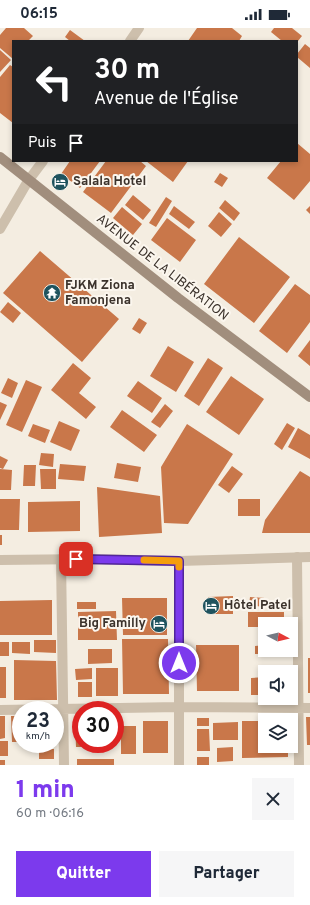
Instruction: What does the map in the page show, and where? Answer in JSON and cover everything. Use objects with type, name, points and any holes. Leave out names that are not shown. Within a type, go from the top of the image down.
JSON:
[{"type":"main road","name":"AVENUE DE LA LIBÉRATION","points":[[0,157],[28,181],[310,397]]},
{"type":"street","points":[[131,40],[139,28]]},
{"type":"street","points":[[0,228],[28,181],[42,162]]},
{"type":"street","points":[[297,557],[299,765]]},
{"type":"street","points":[[0,560],[61,559],[179,561],[310,557]]},
{"type":"street","points":[[61,559],[63,701]]},
{"type":"street","points":[[179,561],[179,765]]},
{"type":"street","points":[[64,709],[179,707],[310,708]]},
{"type":"street","points":[[0,710],[12,710]]},
{"type":"street","points":[[64,753],[64,765]]},
{"type":"building","points":[[6,28],[24,28],[33,36],[29,40],[12,40],[12,58],[0,48],[0,35]]},
{"type":"building","points":[[197,28],[232,28],[242,36],[240,40],[189,40]]},
{"type":"building","points":[[274,28],[292,28],[302,36],[298,41],[281,40],[271,32]]},
{"type":"building","points":[[70,30],[84,40],[69,40],[65,37]]},
{"type":"building","points":[[305,44],[310,48],[310,68],[298,58],[298,53]]},
{"type":"building","points":[[0,50],[11,60],[0,72]]},
{"type":"building","points":[[10,65],[12,66],[12,122],[0,113],[0,77]]},
{"type":"building","points":[[298,144],[310,154],[310,181],[294,200],[267,178],[280,162],[298,162]]},
{"type":"building","points":[[69,162],[99,162],[80,188],[61,174]]},
{"type":"building","points":[[105,162],[141,162],[146,166],[111,213],[83,192]]},
{"type":"building","points":[[147,162],[187,162],[173,182]]},
{"type":"building","points":[[220,173],[228,178],[222,187],[214,182]]},
{"type":"building","points":[[133,195],[151,210],[143,220],[125,205]]},
{"type":"building","points":[[166,197],[172,201],[156,227],[149,223]]},
{"type":"building","points":[[225,200],[240,213],[234,221],[219,208]]},
{"type":"building","points":[[174,206],[195,222],[189,229],[169,214]]},
{"type":"building","points":[[310,206],[310,214],[306,210]]},
{"type":"building","points":[[122,207],[142,224],[133,235],[113,218]]},
{"type":"building","points":[[219,212],[232,224],[221,237],[208,226]]},
{"type":"building","points":[[167,218],[196,240],[180,262],[151,240]]},
{"type":"building","points":[[239,237],[290,277],[254,323],[204,284]]},
{"type":"building","points":[[40,251],[119,319],[82,362],[3,293]]},
{"type":"building","points":[[295,284],[310,295],[310,322],[287,353],[259,331]]},
{"type":"building","points":[[8,302],[21,313],[13,323],[0,312]]},
{"type":"building","points":[[139,318],[147,323],[140,334],[132,329]]},
{"type":"building","points":[[310,340],[310,366],[298,356]]},
{"type":"building","points":[[168,346],[194,362],[176,392],[150,376]]},
{"type":"building","points":[[208,358],[223,368],[199,406],[184,396]]},
{"type":"building","points":[[73,363],[91,378],[79,393],[96,407],[86,419],[51,390]]},
{"type":"building","points":[[231,376],[264,399],[239,435],[206,412]]},
{"type":"building","points":[[8,378],[18,383],[12,398],[1,393]]},
{"type":"building","points":[[26,380],[42,387],[22,432],[6,425]]},
{"type":"building","points":[[138,381],[162,398],[152,413],[127,396]]},
{"type":"building","points":[[0,402],[7,405],[0,420]]},
{"type":"building","points":[[165,404],[173,411],[160,428],[151,422]]},
{"type":"building","points":[[122,410],[157,435],[144,452],[110,427]]},
{"type":"building","points":[[59,421],[80,430],[71,451],[50,442]]},
{"type":"building","points":[[287,423],[295,428],[282,450],[274,444]]},
{"type":"building","points":[[33,424],[50,430],[45,443],[28,436]]},
{"type":"building","points":[[187,424],[233,454],[188,524],[164,523],[161,467]]},
{"type":"building","points":[[298,428],[310,435],[310,459],[288,447]]},
{"type":"building","points":[[41,453],[54,454],[53,467],[39,465]]},
{"type":"building","points":[[0,456],[8,460],[3,469],[0,468]]},
{"type":"building","points":[[117,463],[141,467],[138,482],[114,478]]},
{"type":"building","points":[[60,464],[86,466],[84,481],[58,479]]},
{"type":"building","points":[[24,465],[36,465],[35,486],[23,486]]},
{"type":"building","points":[[232,466],[243,474],[229,493],[218,485]]},
{"type":"building","points":[[0,469],[12,470],[11,490],[0,490]]},
{"type":"building","points":[[40,469],[56,469],[56,489],[41,489]]},
{"type":"building","points":[[300,471],[310,477],[310,533],[262,533],[265,520]]},
{"type":"building","points":[[97,487],[160,496],[162,533],[99,537]]},
{"type":"building","points":[[0,499],[20,499],[19,530],[0,530]]},
{"type":"building","points":[[238,499],[260,499],[260,516],[238,516]]},
{"type":"building","points":[[80,501],[80,531],[28,532],[28,502]]},
{"type":"building","points":[[0,535],[2,535],[2,545],[0,545]]},
{"type":"building","points":[[233,596],[233,614],[208,614],[208,597]]},
{"type":"building","points":[[250,597],[265,598],[264,607],[249,605]]},
{"type":"building","points":[[122,598],[167,598],[167,635],[123,635]]},
{"type":"building","points":[[52,600],[52,635],[0,635],[0,601]]},
{"type":"building","points":[[77,602],[96,602],[96,609],[77,609]]},
{"type":"building","points":[[116,611],[117,640],[78,640],[78,612]]},
{"type":"building","points":[[248,612],[284,612],[284,617],[258,617],[258,627],[248,627]]},
{"type":"building","points":[[122,639],[168,639],[169,694],[123,694]]},
{"type":"building","points":[[34,640],[56,640],[56,653],[34,652]]},
{"type":"building","points":[[0,642],[9,642],[9,656],[0,656]]},
{"type":"building","points":[[12,642],[30,642],[30,654],[12,653]]},
{"type":"building","points":[[196,645],[239,645],[239,691],[197,691]]},
{"type":"building","points":[[255,646],[258,646],[258,654],[255,654]]},
{"type":"building","points":[[88,649],[112,649],[112,663],[88,664]]},
{"type":"building","points":[[308,658],[310,658],[310,693],[308,693]]},
{"type":"building","points":[[14,660],[56,661],[57,700],[14,700]]},
{"type":"building","points":[[0,667],[6,667],[6,698],[0,698]]},
{"type":"building","points":[[92,668],[92,679],[76,680],[75,669]]},
{"type":"building","points":[[96,668],[118,668],[118,696],[96,696]]},
{"type":"building","points":[[251,678],[258,678],[258,695],[251,695]]},
{"type":"building","points":[[78,682],[92,682],[92,697],[78,697]]},
{"type":"building","points":[[0,716],[5,716],[5,738],[0,739]]},
{"type":"building","points":[[11,716],[12,716],[12,742]]},
{"type":"building","points":[[306,717],[310,717],[310,745],[307,745]]},
{"type":"building","points":[[197,718],[209,718],[209,726],[197,726]]},
{"type":"building","points":[[143,721],[168,721],[168,753],[143,753]]},
{"type":"building","points":[[242,721],[258,721],[258,753],[288,753],[288,757],[242,758]]},
{"type":"building","points":[[238,722],[238,740],[213,740],[213,723]]},
{"type":"building","points":[[124,726],[136,726],[136,754],[121,754],[124,753]]},
{"type":"building","points":[[197,729],[209,729],[210,751],[197,751]]},
{"type":"building","points":[[0,741],[8,741],[8,756],[0,756]]},
{"type":"building","points":[[233,747],[233,761],[217,762],[217,748]]},
{"type":"building","points":[[39,753],[54,753],[54,759],[39,759]]},
{"type":"building","points":[[197,757],[209,757],[209,765],[197,765]]},
{"type":"building","points":[[77,759],[114,759],[114,765],[77,765]]},
{"type":"building","points":[[0,760],[5,760],[5,765],[0,765]]},
{"type":"slow traffic","points":[[144,560],[179,561],[179,567]]},
{"type":"place","name":"Salala Hotel","points":[[60,182]]},
{"type":"place","name":"FJKM Ziona Famonjena","points":[[52,293]]},
{"type":"place","name":"Hôtel Patel","points":[[211,606]]},
{"type":"place","name":"Big Familly","points":[[159,624]]},
{"type":"route","points":[[76,559],[179,561],[179,663]]}]
